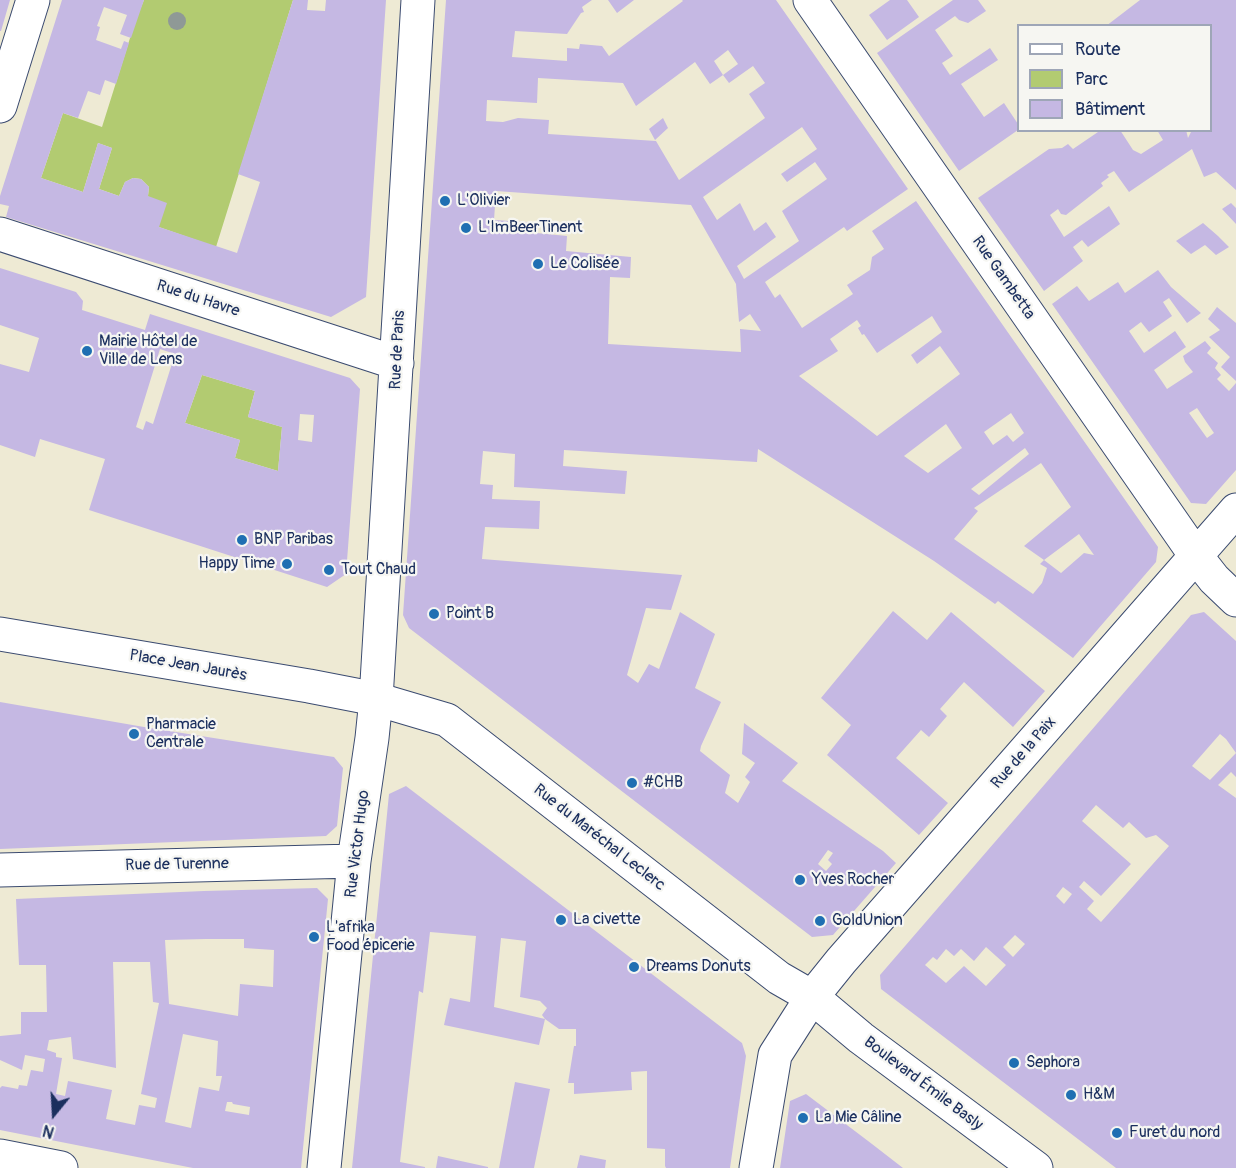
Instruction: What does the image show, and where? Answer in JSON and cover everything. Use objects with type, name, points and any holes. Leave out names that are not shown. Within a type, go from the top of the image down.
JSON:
[{"type":"street","points":[[0,106],[33,0]]},
{"type":"street","name":"Rue de Paris","points":[[376,699],[418,0]]},
{"type":"street","name":"Rue Gambetta","points":[[810,0],[1196,556],[1214,579],[1236,600]]},
{"type":"street","name":"Rue du Havre","points":[[0,234],[397,363]]},
{"type":"street","name":"Rue de la Paix","points":[[756,1168],[775,1055],[812,997],[1236,510]]},
{"type":"street","name":"Place Jean Jaurès","points":[[0,634],[376,699]]},
{"type":"street","name":"Rue Victor Hugo","points":[[324,1168],[354,861],[376,699]]},
{"type":"street","name":"Rue du Maréchal Leclerc","points":[[376,699],[447,720],[779,978],[812,997]]},
{"type":"street","name":"Rue de Turenne","points":[[0,870],[354,861]]},
{"type":"street","name":"Boulevard Émile Basly","points":[[812,997],[861,1038],[1036,1168]]},
{"type":"street","points":[[0,1156],[61,1168]]},
{"type":"green space","points":[[144,0],[293,0],[216,247],[159,227],[148,196],[149,187],[141,179],[133,178],[125,182],[119,196],[99,189],[112,148],[98,143],[83,192],[41,178],[63,113],[102,127]]},
{"type":"green space","points":[[202,375],[255,391],[248,417],[282,427],[278,471],[235,458],[240,440],[185,423]]},
{"type":"building","points":[[0,0],[10,0],[1,31],[0,31]]},
{"type":"building","points":[[62,0],[144,0],[131,38],[120,34],[127,15],[104,7],[97,26],[100,27],[96,40],[121,49],[124,41],[129,43],[116,84],[105,80],[100,95],[88,91],[78,118],[63,113],[41,178],[83,192],[98,143],[112,148],[99,189],[119,196],[125,182],[133,178],[141,179],[149,187],[148,196],[167,203],[159,227],[237,253],[260,182],[238,174],[293,0],[308,0],[307,10],[325,11],[326,0],[386,0],[366,297],[331,317],[6,217],[9,206],[0,204],[0,196]]},
{"type":"building","points":[[446,0],[592,0],[582,7],[584,12],[567,34],[515,31],[512,57],[567,61],[567,48],[579,49],[580,44],[602,46],[609,56],[682,0],[776,0],[908,189],[847,231],[844,227],[765,282],[775,298],[780,294],[802,328],[853,294],[847,285],[870,270],[872,257],[884,249],[872,231],[916,201],[1158,547],[1156,562],[1073,658],[998,601],[995,604],[934,561],[758,449],[757,462],[564,450],[563,466],[627,471],[625,494],[514,487],[515,454],[483,451],[480,484],[493,485],[492,499],[540,501],[539,529],[485,527],[482,559],[682,575],[671,610],[646,608],[627,675],[638,683],[649,664],[659,669],[680,612],[715,634],[695,688],[721,702],[700,751],[730,775],[725,793],[738,803],[750,782],[745,777],[755,763],[742,754],[744,723],[798,763],[782,781],[883,851],[896,863],[833,935],[812,937],[409,628],[403,615]],"holes":[[[728,50],[738,64],[723,75],[714,61]],[[695,62],[710,84],[723,75],[729,83],[753,66],[765,83],[749,94],[765,118],[679,180],[656,141],[548,134],[549,120],[518,118],[503,122],[486,121],[487,100],[537,103],[538,78],[623,83],[636,106]],[[802,127],[817,149],[781,174],[787,182],[815,162],[827,179],[782,211],[799,241],[744,279],[737,266],[776,237],[766,222],[754,231],[740,203],[717,220],[703,197]],[[496,191],[691,205],[736,284],[739,322],[750,314],[761,331],[740,329],[741,352],[608,344],[610,277],[630,278],[631,257],[566,251],[567,236],[526,232],[527,222],[494,220]],[[932,316],[942,332],[911,355],[917,364],[940,346],[960,374],[877,436],[799,376],[838,351],[830,339],[857,320],[861,326],[858,328],[862,335],[864,334],[877,353]],[[1011,413],[1024,433],[1013,442],[1007,435],[993,445],[984,432]],[[946,424],[962,448],[928,473],[904,456]],[[1025,448],[1029,454],[979,495],[971,489]],[[1041,463],[1071,507],[1024,546],[1044,560],[1040,564],[1047,568],[1042,583],[1033,594],[954,539],[978,511],[974,508]],[[1079,534],[1094,555],[1084,553],[1061,573],[1044,560]],[[828,850],[833,853],[828,860],[832,864],[826,871],[818,864]]]},
{"type":"building","points":[[608,0],[634,0],[617,13]]},
{"type":"building","points":[[890,0],[907,0],[919,17],[887,40],[869,15]]},
{"type":"building","points":[[953,0],[978,0],[986,11],[968,23],[955,16],[935,30],[953,56],[942,63],[950,75],[990,48],[998,60],[961,84],[984,117],[1004,103],[1017,122],[1017,131],[959,171],[877,53]]},
{"type":"building","points":[[1140,0],[1236,0],[1236,190],[1216,172],[1204,177],[1192,149],[1129,192],[1114,171],[1107,175],[1109,177],[1101,183],[1103,186],[1066,215],[1061,214],[1058,209],[1050,215],[1064,237],[1109,206],[1120,224],[1088,247],[1082,240],[1073,247],[1083,261],[1044,291],[978,198],[1049,149],[1062,148],[1068,144],[1073,149],[1098,132],[1121,132],[1133,150],[1141,154],[1163,140],[1158,132],[1186,132],[1188,138],[1191,132],[1212,132],[1212,24],[1109,24]]},
{"type":"building","points":[[663,118],[668,128],[655,140],[649,129]]},
{"type":"building","points":[[1231,203],[1236,208],[1236,224],[1222,209]]},
{"type":"building","points":[[1203,223],[1229,247],[1216,255],[1205,245],[1191,254],[1176,241]]},
{"type":"building","points":[[0,268],[76,292],[83,301],[82,310],[145,330],[150,314],[350,378],[360,389],[346,574],[327,587],[89,510],[105,459],[40,439],[35,457],[0,445],[0,364],[29,372],[39,338],[0,325]],"holes":[[[160,349],[175,354],[153,424],[146,421],[143,430],[136,427]],[[202,375],[255,391],[248,417],[282,427],[278,471],[235,458],[240,440],[185,423]],[[300,414],[314,415],[312,442],[298,440]]]},
{"type":"building","points":[[1158,270],[1171,287],[1201,313],[1187,323],[1169,298],[1163,302],[1172,316],[1149,332],[1141,322],[1129,331],[1144,353],[1175,331],[1186,347],[1154,370],[1167,389],[1193,372],[1183,356],[1205,341],[1211,348],[1207,353],[1218,363],[1215,368],[1221,375],[1217,379],[1229,391],[1236,383],[1236,470],[1206,504],[1191,503],[1052,304],[1077,286],[1089,301],[1118,282],[1125,293]],"holes":[[[1197,408],[1214,433],[1207,438],[1189,413]]]},
{"type":"building","points":[[1217,307],[1236,323],[1236,381],[1221,367],[1230,357],[1209,337],[1220,330],[1208,319]]},
{"type":"building","points":[[893,611],[927,640],[951,612],[1045,691],[1013,727],[964,682],[940,709],[947,716],[929,737],[921,730],[896,758],[948,803],[919,835],[827,755],[851,725],[821,698]]},
{"type":"building","points":[[1204,612],[1236,641],[1236,753],[1236,777],[1231,772],[1218,785],[1236,798],[1236,1168],[1116,1168],[881,989],[880,975],[1191,615]],"holes":[[[1220,734],[1236,753],[1210,780],[1192,766]],[[1096,805],[1123,828],[1129,822],[1146,838],[1156,835],[1169,846],[1101,922],[1087,909],[1094,901],[1079,887],[1084,881],[1101,896],[1131,864],[1082,821]],[[1063,887],[1072,894],[1064,904],[1056,896]],[[1015,935],[1025,944],[1013,957],[1003,947]],[[986,947],[1006,965],[986,986],[964,966],[946,983],[925,965],[933,957],[937,960],[946,949],[954,956],[961,949],[974,961]]]},
{"type":"building","points":[[0,702],[334,757],[343,768],[337,826],[326,836],[0,849]]},
{"type":"building","points":[[406,786],[742,1043],[746,1056],[730,1168],[666,1168],[665,1149],[647,1148],[647,1071],[631,1072],[632,1090],[574,1094],[574,1083],[568,1083],[574,1046],[576,1046],[576,1029],[559,1029],[545,1019],[539,1045],[444,1025],[450,998],[470,1002],[476,936],[430,932],[423,993],[419,991],[400,1162],[425,1168],[352,1168],[389,794]],"holes":[[[501,938],[526,941],[520,997],[540,1001],[547,1008],[542,1015],[545,1019],[494,1007]]]},
{"type":"building","points":[[317,888],[328,899],[301,1168],[193,1168],[0,1130],[0,1088],[2,1086],[18,1089],[19,1085],[27,1086],[31,1070],[43,1072],[45,1059],[25,1055],[22,1070],[0,1060],[0,1036],[21,1034],[21,1012],[47,1012],[46,965],[19,965],[16,899]],"holes":[[[244,939],[244,948],[274,950],[273,987],[240,984],[238,1016],[169,1004],[165,940]],[[113,962],[150,962],[153,1002],[159,1003],[141,1094],[157,1098],[155,1108],[139,1105],[135,1125],[106,1119],[112,1090],[68,1081],[65,1096],[56,1094],[62,1058],[56,1057],[56,1053],[47,1050],[49,1040],[71,1037],[73,1059],[116,1068]],[[183,1034],[218,1041],[216,1076],[222,1076],[219,1091],[199,1087],[191,1128],[165,1122]],[[227,1102],[250,1107],[249,1115],[225,1111]]]},
{"type":"building","points":[[515,1082],[550,1089],[534,1168],[499,1168]]},
{"type":"building","points":[[806,1094],[903,1168],[780,1168],[790,1101]]},
{"type":"building","points":[[580,1155],[606,1160],[605,1168],[577,1168]]},
{"type":"building","points":[[438,1156],[488,1167],[488,1168],[436,1168]]},
{"type":"place","name":"L'Olivier","points":[[445,201]]},
{"type":"place","name":"L'ImBeerTinent","points":[[466,228]]},
{"type":"place","name":"Le Colisée","points":[[538,264]]},
{"type":"place","name":"Mairie Hôtel de Ville de Lens","points":[[87,351]]},
{"type":"place","name":"BNP Paribas","points":[[242,540]]},
{"type":"place","name":"Happy Time","points":[[287,564]]},
{"type":"place","name":"Tout Chaud","points":[[329,570]]},
{"type":"place","name":"Point B","points":[[434,614]]},
{"type":"place","name":"Pharmacie Centrale","points":[[134,734]]},
{"type":"place","name":"#CHB","points":[[632,783]]},
{"type":"place","name":"Yves Rocher","points":[[800,880]]},
{"type":"place","name":"La civette","points":[[561,920]]},
{"type":"place","name":"GoldUnion","points":[[820,921]]},
{"type":"place","name":"L'afrika Food épicerie","points":[[314,937]]},
{"type":"place","name":"Dreams Donuts","points":[[634,967]]},
{"type":"place","name":"Sephora","points":[[1014,1063]]},
{"type":"place","name":"H&M","points":[[1071,1095]]},
{"type":"place","name":"La Mie Câline","points":[[803,1118]]},
{"type":"place","name":"Furet du nord","points":[[1117,1133]]}]
